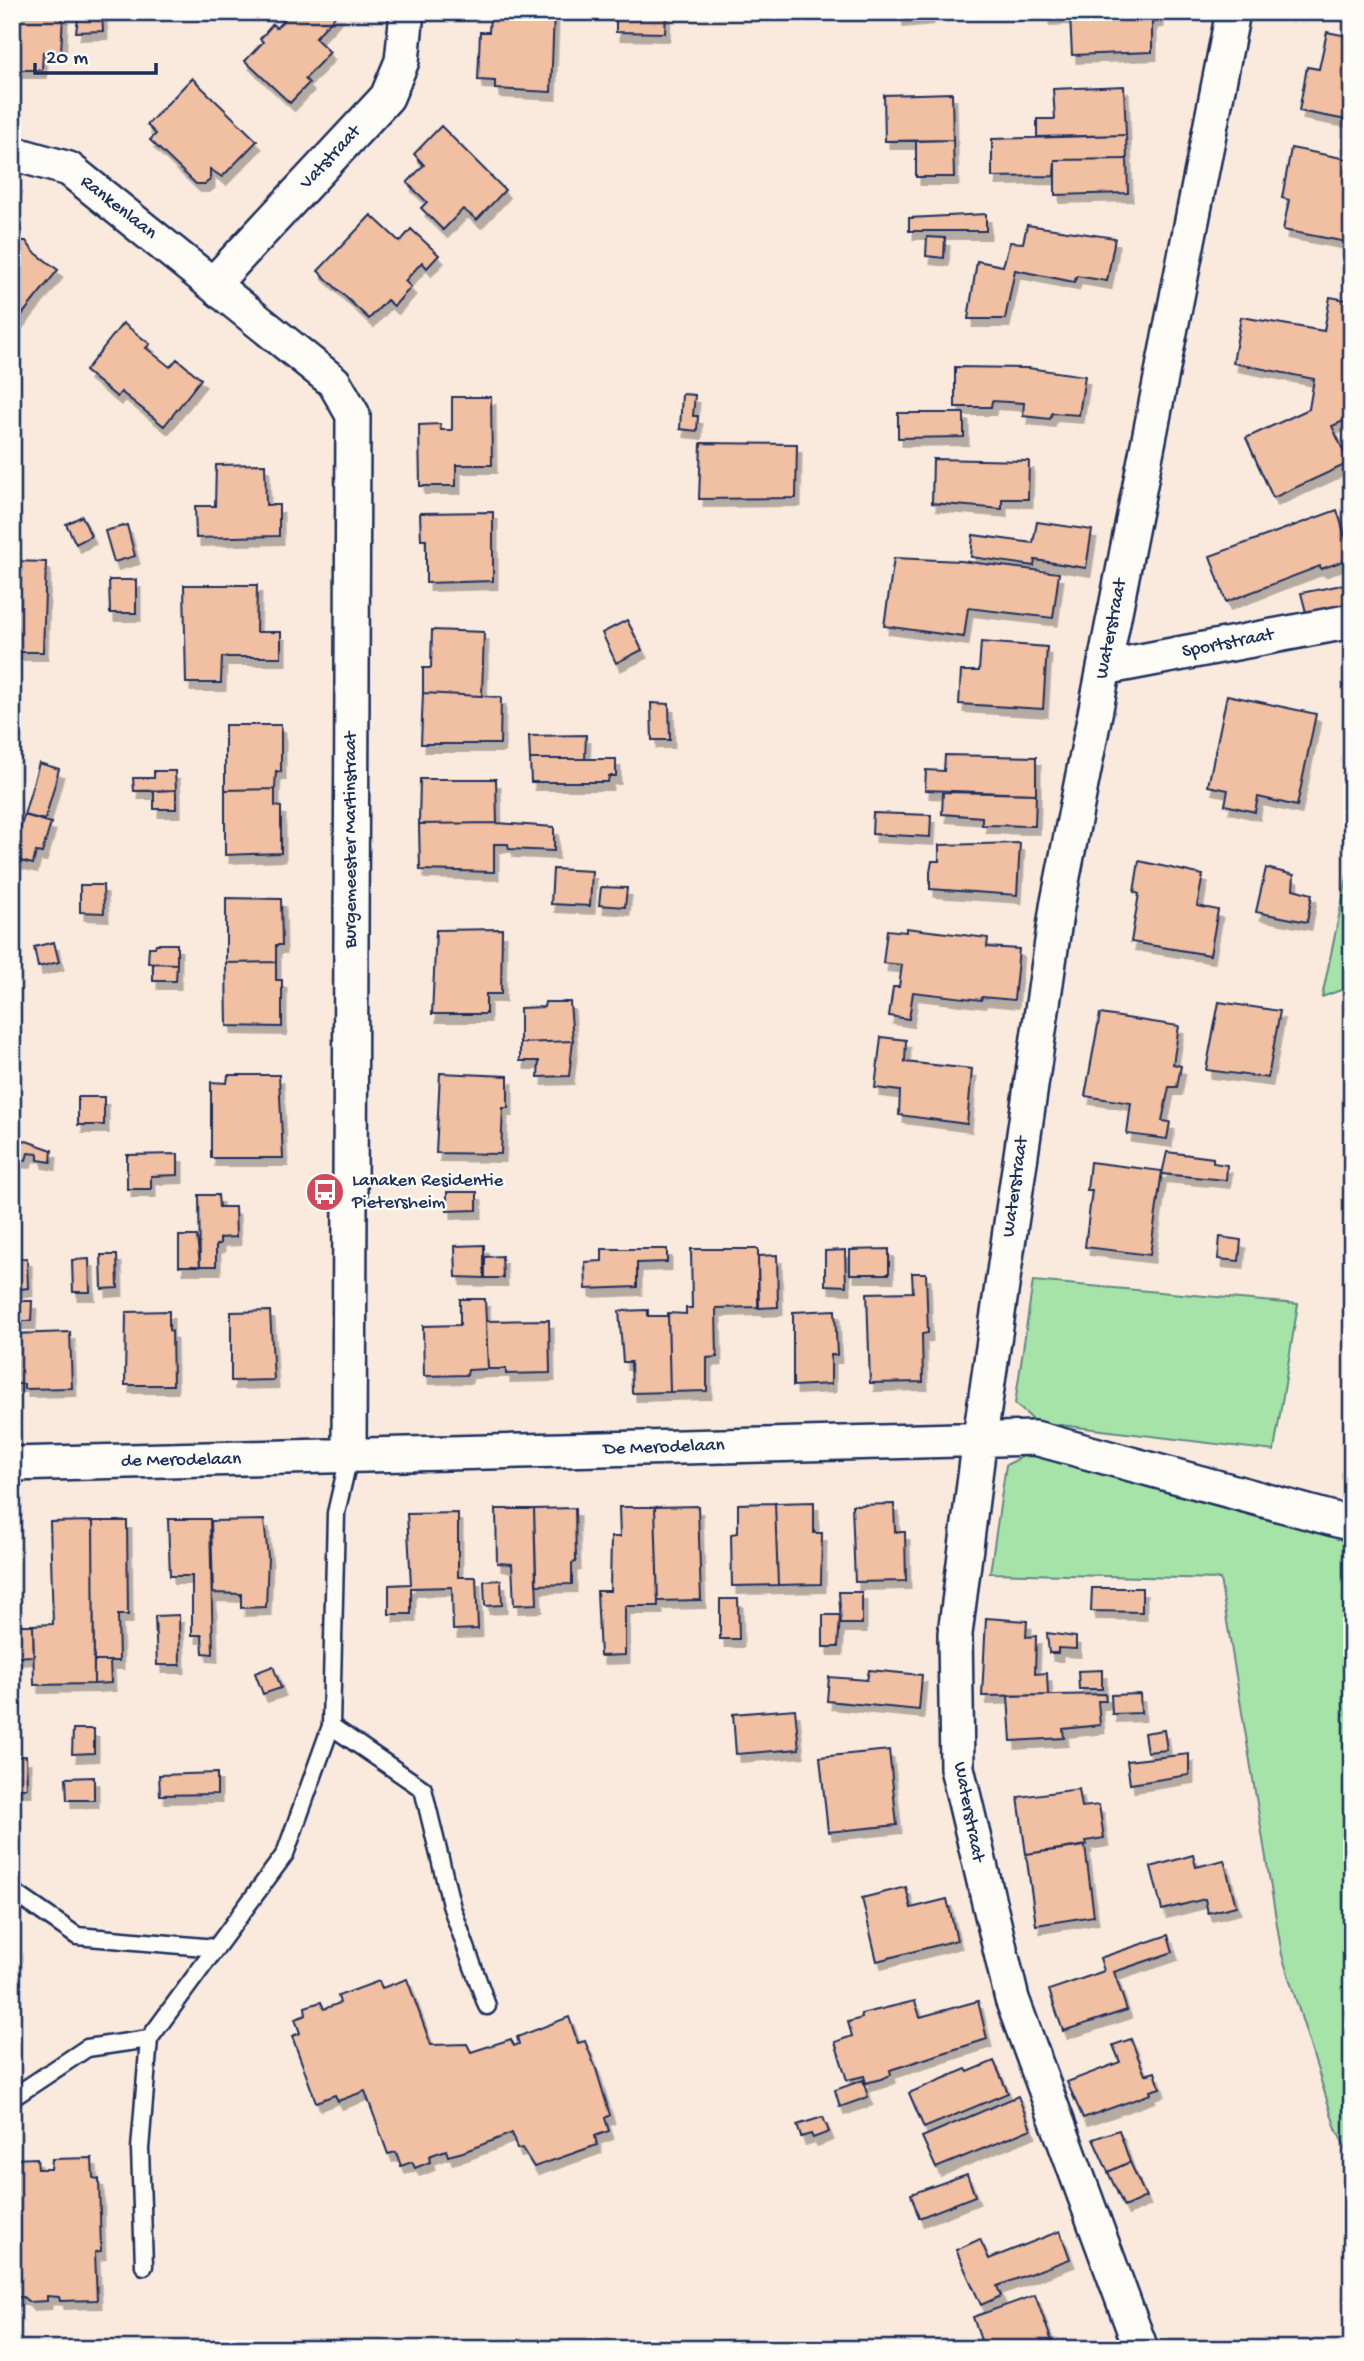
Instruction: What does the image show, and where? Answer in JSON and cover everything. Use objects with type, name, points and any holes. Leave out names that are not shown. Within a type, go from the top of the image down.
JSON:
[{"type":"street","name":"Vatstraat","points":[[214,283],[387,97],[402,61],[407,12]]},
{"type":"street","name":"Waterstraat","points":[[1141,2349],[1012,1999],[957,1768],[955,1634],[980,1437],[1057,906],[1233,12]]},
{"type":"street","name":"Rankenlaan","points":[[12,153],[69,169],[214,283]]},
{"type":"street","name":"Burgemeester Martinstraat","points":[[214,283],[334,382],[353,415],[349,1457]]},
{"type":"street","name":"Sportstraat","points":[[1104,667],[1352,621]]},
{"type":"street","name":"De Merodelaan","points":[[349,1457],[980,1437],[1035,1438],[1352,1524]]},
{"type":"street","name":"de Merodelaan","points":[[12,1464],[349,1457]]},
{"type":"lane","points":[[144,2266],[140,2148],[149,2039],[285,1854],[331,1726],[336,1513],[349,1457]]},
{"type":"lane","points":[[331,1726],[423,1789],[453,1908],[487,2006]]},
{"type":"lane","points":[[12,1891],[77,1936],[216,1948]]},
{"type":"lane","points":[[12,2098],[87,2048],[149,2039]]},
{"type":"green space","points":[[1349,868],[1352,869],[1352,986],[1322,997]]},
{"type":"green space","points":[[1033,1281],[1298,1304],[1274,1451],[1036,1422],[1015,1404]]},
{"type":"green space","points":[[1034,1451],[1352,1541],[1352,2160],[1336,2129],[1282,1955],[1220,1579],[990,1573],[1006,1465]]},
{"type":"building","points":[[12,12],[63,15],[61,52],[43,52],[42,70],[12,70]]},
{"type":"building","points":[[79,12],[102,12],[103,31],[76,32]]},
{"type":"building","points":[[292,12],[339,12],[315,38],[330,52],[305,79],[309,83],[290,103],[245,61],[263,42],[260,39],[273,24],[276,28]]},
{"type":"building","points":[[490,12],[554,12],[551,92],[495,89],[495,81],[478,80],[480,32],[489,32]]},
{"type":"building","points":[[616,12],[666,12],[665,33],[616,32]]},
{"type":"building","points":[[898,12],[929,12],[929,16],[899,19]]},
{"type":"building","points":[[1045,12],[1159,12],[1159,19],[1152,20],[1152,52],[1072,55],[1070,16],[1045,17]]},
{"type":"building","points":[[1327,32],[1352,37],[1352,121],[1299,111],[1307,67],[1319,69]]},
{"type":"building","points":[[192,78],[257,141],[222,177],[210,169],[210,180],[205,184],[196,184],[150,140],[156,134],[147,125]]},
{"type":"building","points":[[1124,86],[1126,135],[1037,137],[1037,119],[1055,119],[1053,89]]},
{"type":"building","points":[[952,93],[953,140],[885,141],[884,95]]},
{"type":"building","points":[[441,126],[505,190],[477,220],[463,209],[443,230],[421,208],[427,202],[407,183],[424,165],[414,154]]},
{"type":"building","points":[[1126,135],[1127,159],[1055,160],[1054,176],[992,177],[992,139]]},
{"type":"building","points":[[953,140],[954,177],[916,177],[916,141]]},
{"type":"building","points":[[1291,148],[1352,160],[1352,243],[1283,230],[1289,200],[1282,198]]},
{"type":"building","points":[[1127,159],[1128,193],[1055,195],[1055,160]]},
{"type":"building","points":[[986,214],[986,231],[909,231],[909,218]]},
{"type":"building","points":[[371,215],[400,242],[411,229],[439,255],[427,268],[422,262],[405,281],[411,287],[394,306],[387,300],[369,319],[318,271]]},
{"type":"building","points":[[1027,225],[1115,238],[1107,281],[1077,276],[1074,282],[1015,270],[1005,319],[968,319],[977,261],[1003,266],[1010,242],[1023,243]]},
{"type":"building","points":[[12,235],[26,241],[33,251],[58,270],[17,321],[12,317]]},
{"type":"building","points":[[927,237],[945,238],[944,258],[926,256]]},
{"type":"building","points":[[1330,297],[1352,301],[1352,397],[1346,420],[1332,426],[1349,463],[1273,498],[1246,438],[1309,409],[1314,379],[1233,363],[1241,317],[1324,331]]},
{"type":"building","points":[[123,323],[150,344],[146,348],[170,367],[177,359],[201,379],[164,426],[121,392],[117,397],[85,371]]},
{"type":"building","points":[[955,367],[1028,368],[1085,376],[1079,415],[1052,413],[1050,419],[1023,416],[1024,403],[992,401],[991,407],[955,407]]},
{"type":"building","points":[[682,394],[695,395],[693,416],[698,416],[697,431],[680,429]]},
{"type":"building","points":[[452,397],[491,397],[492,465],[456,465],[456,486],[420,486],[419,425],[440,424],[441,430],[452,430]]},
{"type":"building","points":[[898,413],[964,413],[964,437],[898,438]]},
{"type":"building","points":[[701,443],[797,444],[796,498],[699,499]]},
{"type":"building","points":[[933,459],[1029,461],[1028,499],[1002,499],[1002,509],[932,503]]},
{"type":"building","points":[[265,464],[266,505],[279,505],[279,536],[196,538],[195,506],[215,506],[216,465]]},
{"type":"building","points":[[1337,510],[1352,558],[1321,569],[1320,566],[1226,602],[1210,556]]},
{"type":"building","points":[[493,512],[493,581],[426,583],[426,540],[421,540],[420,513]]},
{"type":"building","points":[[82,516],[91,536],[76,544],[66,524]]},
{"type":"building","points":[[1037,522],[1092,530],[1086,568],[1035,560],[1034,566],[971,557],[973,535],[1033,543]]},
{"type":"building","points":[[127,525],[135,556],[114,562],[105,531]]},
{"type":"building","points":[[894,558],[961,561],[1059,573],[1053,618],[968,608],[964,637],[884,626]]},
{"type":"building","points":[[12,561],[46,562],[43,652],[12,652]]},
{"type":"building","points":[[109,580],[136,580],[136,613],[110,613]]},
{"type":"building","points":[[1352,583],[1352,606],[1307,616],[1301,593]]},
{"type":"building","points":[[184,585],[257,585],[256,632],[281,632],[281,657],[222,657],[221,683],[186,683]]},
{"type":"building","points":[[627,620],[642,650],[616,663],[602,633]]},
{"type":"building","points":[[432,630],[484,632],[482,696],[423,693],[423,668],[431,668]]},
{"type":"building","points":[[981,642],[1047,647],[1043,709],[959,704],[961,671],[979,671]]},
{"type":"building","points":[[423,693],[501,697],[500,744],[421,744]]},
{"type":"building","points":[[1227,695],[1316,714],[1297,806],[1258,797],[1255,812],[1225,805],[1228,790],[1208,786]]},
{"type":"building","points":[[651,703],[669,704],[670,740],[652,740]]},
{"type":"building","points":[[225,725],[281,725],[281,772],[276,771],[275,789],[225,790]]},
{"type":"building","points":[[586,735],[585,759],[530,759],[529,736]]},
{"type":"building","points":[[945,755],[1036,757],[1036,794],[925,790],[926,770],[944,771]]},
{"type":"building","points":[[530,759],[616,759],[616,776],[609,776],[608,782],[531,782]]},
{"type":"building","points":[[39,763],[59,769],[45,820],[24,815]]},
{"type":"building","points":[[154,771],[175,771],[176,790],[134,791],[133,778],[154,778]]},
{"type":"building","points":[[420,779],[496,779],[497,823],[419,824]]},
{"type":"building","points":[[275,789],[275,806],[281,807],[281,853],[225,855],[225,790]]},
{"type":"building","points":[[176,790],[176,809],[154,809],[154,791]]},
{"type":"building","points":[[943,792],[1036,794],[1035,826],[982,825],[982,817],[942,814]]},
{"type":"building","points":[[873,813],[931,815],[930,837],[872,834]]},
{"type":"building","points":[[24,815],[51,823],[42,853],[36,852],[33,864],[12,859]]},
{"type":"building","points":[[497,823],[554,827],[554,851],[509,849],[508,844],[494,844],[494,872],[420,870],[419,824]]},
{"type":"building","points":[[1020,843],[1017,895],[930,889],[932,861],[939,861],[939,845]]},
{"type":"building","points":[[1139,861],[1203,875],[1197,906],[1218,910],[1210,955],[1131,942],[1139,894],[1134,892]]},
{"type":"building","points":[[1266,868],[1294,875],[1293,889],[1312,894],[1307,922],[1256,912]]},
{"type":"building","points":[[553,869],[592,871],[590,906],[551,904]]},
{"type":"building","points":[[80,885],[103,885],[104,913],[80,912]]},
{"type":"building","points":[[601,887],[627,888],[625,907],[599,905]]},
{"type":"building","points":[[226,898],[281,899],[282,945],[276,945],[276,962],[226,963]]},
{"type":"building","points":[[906,928],[988,938],[987,947],[1019,949],[1014,1000],[982,997],[981,1000],[913,992],[909,1019],[889,1016],[893,987],[899,987],[902,965],[883,963],[887,930],[906,932]]},
{"type":"building","points":[[502,929],[501,994],[486,994],[486,1014],[432,1014],[436,930]]},
{"type":"building","points":[[54,942],[59,962],[38,967],[34,947]]},
{"type":"building","points":[[156,944],[177,944],[177,964],[148,963],[149,947],[155,947]]},
{"type":"building","points":[[276,962],[276,980],[282,980],[282,1027],[227,1026],[226,963]]},
{"type":"building","points":[[153,963],[177,964],[176,981],[153,981]]},
{"type":"building","points":[[545,1002],[570,1002],[573,1041],[520,1043],[520,1008],[544,1007]]},
{"type":"building","points":[[1219,1002],[1280,1011],[1268,1078],[1206,1070]]},
{"type":"building","points":[[1100,1014],[1179,1026],[1173,1064],[1181,1066],[1177,1087],[1169,1087],[1162,1121],[1170,1122],[1167,1139],[1127,1134],[1131,1103],[1085,1096]]},
{"type":"building","points":[[881,1037],[906,1040],[905,1062],[972,1069],[967,1124],[899,1115],[900,1091],[875,1088]]},
{"type":"building","points":[[573,1041],[569,1076],[538,1077],[539,1061],[520,1061],[520,1043]]},
{"type":"building","points":[[440,1073],[508,1076],[508,1108],[503,1108],[501,1154],[436,1153]]},
{"type":"building","points":[[228,1075],[279,1075],[283,1158],[211,1158],[211,1082],[227,1083]]},
{"type":"building","points":[[78,1097],[104,1097],[104,1125],[78,1125]]},
{"type":"building","points":[[12,1136],[52,1150],[51,1162],[38,1160],[38,1154],[28,1153],[26,1160],[12,1159]]},
{"type":"building","points":[[1167,1152],[1213,1158],[1213,1163],[1227,1165],[1226,1180],[1162,1174]]},
{"type":"building","points":[[178,1154],[178,1175],[151,1176],[151,1189],[127,1189],[127,1155]]},
{"type":"building","points":[[1090,1162],[1162,1171],[1150,1255],[1085,1247],[1092,1190],[1087,1190]]},
{"type":"building","points":[[447,1192],[477,1192],[477,1210],[447,1211]]},
{"type":"building","points":[[199,1195],[218,1195],[219,1207],[235,1207],[236,1237],[220,1238],[220,1244],[216,1245],[216,1266],[200,1266]]},
{"type":"building","points":[[179,1236],[197,1236],[200,1266],[179,1266]]},
{"type":"building","points":[[1220,1237],[1241,1240],[1239,1261],[1218,1259]]},
{"type":"building","points":[[484,1245],[484,1278],[456,1277],[455,1246]]},
{"type":"building","points":[[602,1249],[667,1249],[667,1262],[637,1263],[637,1287],[586,1289],[585,1262],[602,1261]]},
{"type":"building","points":[[691,1249],[758,1249],[758,1307],[716,1308],[717,1357],[707,1358],[707,1391],[670,1392],[668,1313],[686,1314],[686,1308],[692,1308]]},
{"type":"building","points":[[889,1249],[889,1274],[850,1274],[850,1250]]},
{"type":"building","points":[[845,1250],[846,1286],[825,1285],[825,1251]]},
{"type":"building","points":[[101,1255],[117,1255],[118,1288],[102,1289]]},
{"type":"building","points":[[777,1255],[778,1307],[759,1308],[758,1256]]},
{"type":"building","points":[[502,1256],[503,1278],[485,1278],[485,1257]]},
{"type":"building","points":[[27,1258],[28,1288],[12,1290],[12,1259]]},
{"type":"building","points":[[89,1259],[90,1292],[73,1292],[72,1260]]},
{"type":"building","points":[[912,1273],[926,1273],[928,1333],[922,1334],[923,1382],[870,1383],[867,1293],[913,1292]]},
{"type":"building","points":[[460,1299],[485,1299],[488,1369],[468,1370],[467,1375],[424,1376],[423,1326],[460,1325]]},
{"type":"building","points":[[14,1301],[32,1301],[31,1321],[14,1321]]},
{"type":"building","points":[[648,1310],[648,1316],[668,1316],[670,1392],[632,1393],[631,1362],[623,1362],[619,1311]]},
{"type":"building","points":[[835,1310],[837,1355],[831,1355],[831,1384],[793,1386],[793,1312]]},
{"type":"building","points":[[169,1311],[173,1385],[125,1385],[126,1312]]},
{"type":"building","points":[[270,1311],[274,1380],[231,1381],[231,1312]]},
{"type":"building","points":[[549,1320],[550,1373],[506,1374],[506,1369],[488,1369],[486,1321]]},
{"type":"building","points":[[70,1332],[72,1388],[24,1389],[24,1384],[12,1384],[12,1334]]},
{"type":"building","points":[[814,1502],[814,1533],[822,1533],[821,1584],[778,1585],[775,1503]]},
{"type":"building","points":[[775,1503],[778,1585],[732,1586],[731,1534],[738,1533],[738,1504]]},
{"type":"building","points":[[894,1504],[895,1532],[905,1532],[906,1581],[855,1582],[852,1505]]},
{"type":"building","points":[[698,1506],[701,1600],[658,1601],[655,1507]]},
{"type":"building","points":[[619,1507],[655,1507],[658,1606],[625,1606],[625,1655],[600,1656],[597,1591],[610,1591],[611,1537],[620,1537]]},
{"type":"building","points":[[575,1508],[576,1562],[572,1563],[572,1584],[536,1585],[534,1509]]},
{"type":"building","points":[[496,1509],[534,1509],[537,1604],[514,1605],[512,1564],[497,1563]]},
{"type":"building","points":[[458,1513],[458,1577],[476,1577],[478,1629],[453,1630],[452,1587],[411,1588],[411,1614],[389,1614],[389,1585],[411,1584],[407,1514]]},
{"type":"building","points":[[168,1519],[210,1519],[213,1654],[203,1653],[202,1635],[192,1635],[192,1576],[170,1576]]},
{"type":"building","points":[[264,1520],[268,1557],[266,1607],[241,1608],[241,1594],[213,1593],[211,1521]]},
{"type":"building","points":[[93,1521],[127,1521],[128,1615],[118,1615],[119,1661],[94,1661]]},
{"type":"building","points":[[93,1521],[94,1684],[34,1685],[33,1625],[53,1624],[50,1522]]},
{"type":"building","points":[[501,1580],[502,1605],[485,1606],[484,1581]]},
{"type":"building","points":[[1092,1588],[1142,1588],[1142,1612],[1091,1611]]},
{"type":"building","points":[[839,1592],[862,1592],[862,1624],[841,1624]]},
{"type":"building","points":[[720,1599],[738,1599],[739,1639],[720,1639]]},
{"type":"building","points":[[179,1615],[180,1665],[157,1665],[155,1616]]},
{"type":"building","points":[[823,1615],[840,1615],[838,1647],[823,1647]]},
{"type":"building","points":[[986,1618],[1027,1621],[1026,1637],[1036,1636],[1035,1674],[1047,1673],[1048,1695],[982,1696]]},
{"type":"building","points":[[12,1625],[33,1625],[34,1656],[12,1657]]},
{"type":"building","points":[[1047,1633],[1076,1637],[1076,1649],[1058,1648],[1058,1653],[1049,1653]]},
{"type":"building","points":[[94,1661],[110,1661],[111,1683],[94,1684]]},
{"type":"building","points":[[273,1666],[281,1688],[263,1694],[255,1673]]},
{"type":"building","points":[[869,1670],[922,1675],[919,1710],[827,1701],[829,1677],[867,1680]]},
{"type":"building","points":[[1102,1670],[1102,1689],[1079,1689],[1078,1671]]},
{"type":"building","points":[[1105,1694],[1106,1701],[1098,1701],[1100,1725],[1063,1729],[1064,1738],[1011,1741],[1008,1696]]},
{"type":"building","points":[[1140,1694],[1141,1713],[1112,1714],[1111,1695]]},
{"type":"building","points":[[795,1709],[799,1749],[736,1754],[733,1714]]},
{"type":"building","points":[[73,1729],[94,1729],[94,1753],[72,1754]]},
{"type":"building","points":[[1164,1730],[1167,1750],[1147,1752],[1144,1733]]},
{"type":"building","points":[[889,1750],[897,1825],[828,1832],[820,1757]]},
{"type":"building","points":[[1189,1754],[1189,1775],[1130,1784],[1127,1761]]},
{"type":"building","points":[[26,1756],[27,1788],[12,1788],[12,1757]]},
{"type":"building","points":[[217,1773],[217,1794],[160,1795],[159,1775]]},
{"type":"building","points":[[94,1777],[94,1800],[67,1800],[66,1778]]},
{"type":"building","points":[[1079,1789],[1082,1807],[1099,1805],[1104,1838],[1086,1841],[1087,1845],[1026,1854],[1018,1797]]},
{"type":"building","points":[[1085,1846],[1094,1916],[1036,1925],[1026,1854]]},
{"type":"building","points":[[1193,1855],[1196,1867],[1224,1860],[1236,1906],[1208,1913],[1205,1899],[1162,1910],[1151,1867]]},
{"type":"building","points":[[906,1887],[911,1908],[947,1899],[957,1940],[877,1961],[862,1898]]},
{"type":"building","points":[[1168,1935],[1173,1952],[1114,1972],[1127,2010],[1063,2031],[1049,1990],[1104,1971],[1100,1958]]},
{"type":"building","points":[[407,1979],[431,2045],[467,2044],[471,2052],[511,2039],[514,2046],[519,2044],[517,2037],[569,2017],[578,2043],[585,2041],[596,2069],[610,2115],[605,2118],[609,2131],[595,2136],[597,2145],[534,2167],[522,2148],[517,2149],[512,2133],[463,2152],[448,2156],[446,2150],[429,2156],[430,2162],[415,2168],[412,2162],[401,2166],[396,2152],[388,2154],[365,2091],[338,2101],[335,2095],[316,2102],[292,2036],[300,2033],[295,2019],[306,2015],[305,2007],[321,2002],[324,2009],[340,2003],[338,1996],[379,1981],[382,1988]]},
{"type":"building","points":[[915,2001],[920,2017],[978,2001],[987,2039],[890,2070],[891,2075],[881,2079],[866,2083],[864,2076],[847,2080],[835,2042],[852,2036],[848,2022],[862,2018],[861,2014]]},
{"type":"building","points":[[1131,2039],[1145,2075],[1155,2072],[1160,2088],[1150,2091],[1151,2094],[1083,2118],[1067,2082],[1120,2062],[1113,2045]]},
{"type":"building","points":[[994,2061],[1008,2093],[924,2128],[909,2093],[966,2069],[968,2072]]},
{"type":"building","points":[[863,2080],[868,2097],[840,2107],[835,2090]]},
{"type":"building","points":[[1018,2096],[1031,2129],[936,2168],[922,2137]]},
{"type":"building","points":[[823,2117],[829,2132],[813,2138],[811,2134],[801,2137],[797,2125]]},
{"type":"building","points":[[1119,2130],[1130,2162],[1108,2172],[1093,2139]]},
{"type":"building","points":[[37,2158],[38,2169],[51,2169],[52,2159],[92,2158],[93,2178],[99,2179],[101,2251],[95,2252],[97,2300],[60,2301],[59,2297],[47,2296],[47,2301],[29,2302],[23,2297],[16,2297],[12,2303],[12,2159]]},
{"type":"building","points":[[1130,2162],[1146,2197],[1124,2207],[1108,2172]]},
{"type":"building","points":[[967,2174],[975,2196],[919,2218],[911,2194]]},
{"type":"building","points":[[1060,2231],[1070,2259],[997,2286],[1001,2296],[981,2305],[956,2250],[980,2239],[989,2259]]},
{"type":"building","points":[[1035,2295],[1054,2347],[984,2349],[973,2317]]},
{"type":"place","name":"Lanaken Residentie Pietersheim","points":[[325,1192]]}]
